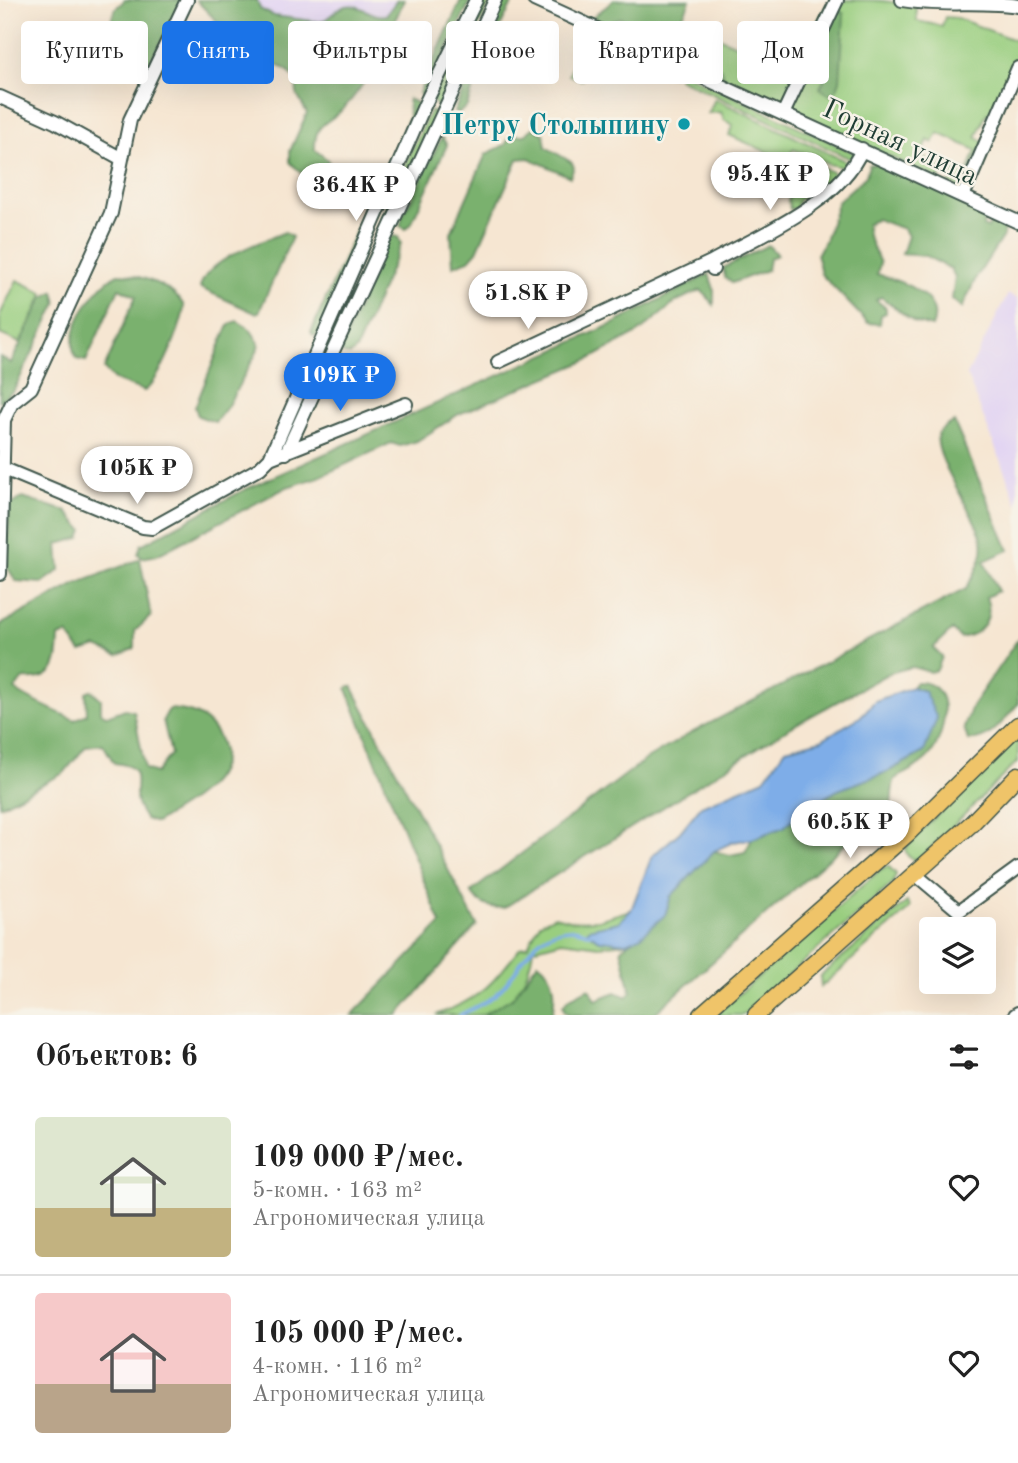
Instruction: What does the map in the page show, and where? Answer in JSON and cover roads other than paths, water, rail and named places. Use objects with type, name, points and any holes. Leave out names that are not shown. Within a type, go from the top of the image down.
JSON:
[{"type":"main road","points":[[701,1015],[916,825],[1018,725]]},
{"type":"main road","points":[[756,1015],[972,823],[1018,775]]},
{"type":"street","points":[[0,574],[2,468],[7,411],[31,388],[96,251],[116,200],[130,120],[187,0]]},
{"type":"street","points":[[2,468],[143,527],[152,528],[260,468],[270,458],[425,104],[476,0]]},
{"type":"street","points":[[286,453],[495,0]]},
{"type":"street","name":"Горная улица","points":[[534,0],[1018,222]]},
{"type":"street","points":[[783,114],[837,0]]},
{"type":"street","points":[[902,0],[926,4],[996,0],[1018,6]]},
{"type":"street","points":[[963,196],[1018,68]]},
{"type":"street","points":[[0,97],[55,121],[122,159]]},
{"type":"street","points":[[498,362],[712,266],[787,222],[840,181],[856,163],[862,149]]},
{"type":"street","points":[[270,458],[406,404]]},
{"type":"street","points":[[915,874],[959,911],[1018,868]]},
{"type":"water","points":[[912,687],[924,691],[937,718],[924,752],[887,772],[838,790],[803,810],[784,827],[752,839],[733,842],[714,851],[671,896],[665,915],[640,937],[626,943],[600,940],[587,933],[588,929],[619,922],[631,910],[652,856],[680,832],[701,806],[764,779],[786,749],[821,740],[860,717],[875,701]]},
{"type":"waterway","points":[[460,1015],[494,996],[534,945],[544,937],[569,929],[590,934]]},
{"type":"place","name":"Петру Столыпину","points":[[684,124]]}]
